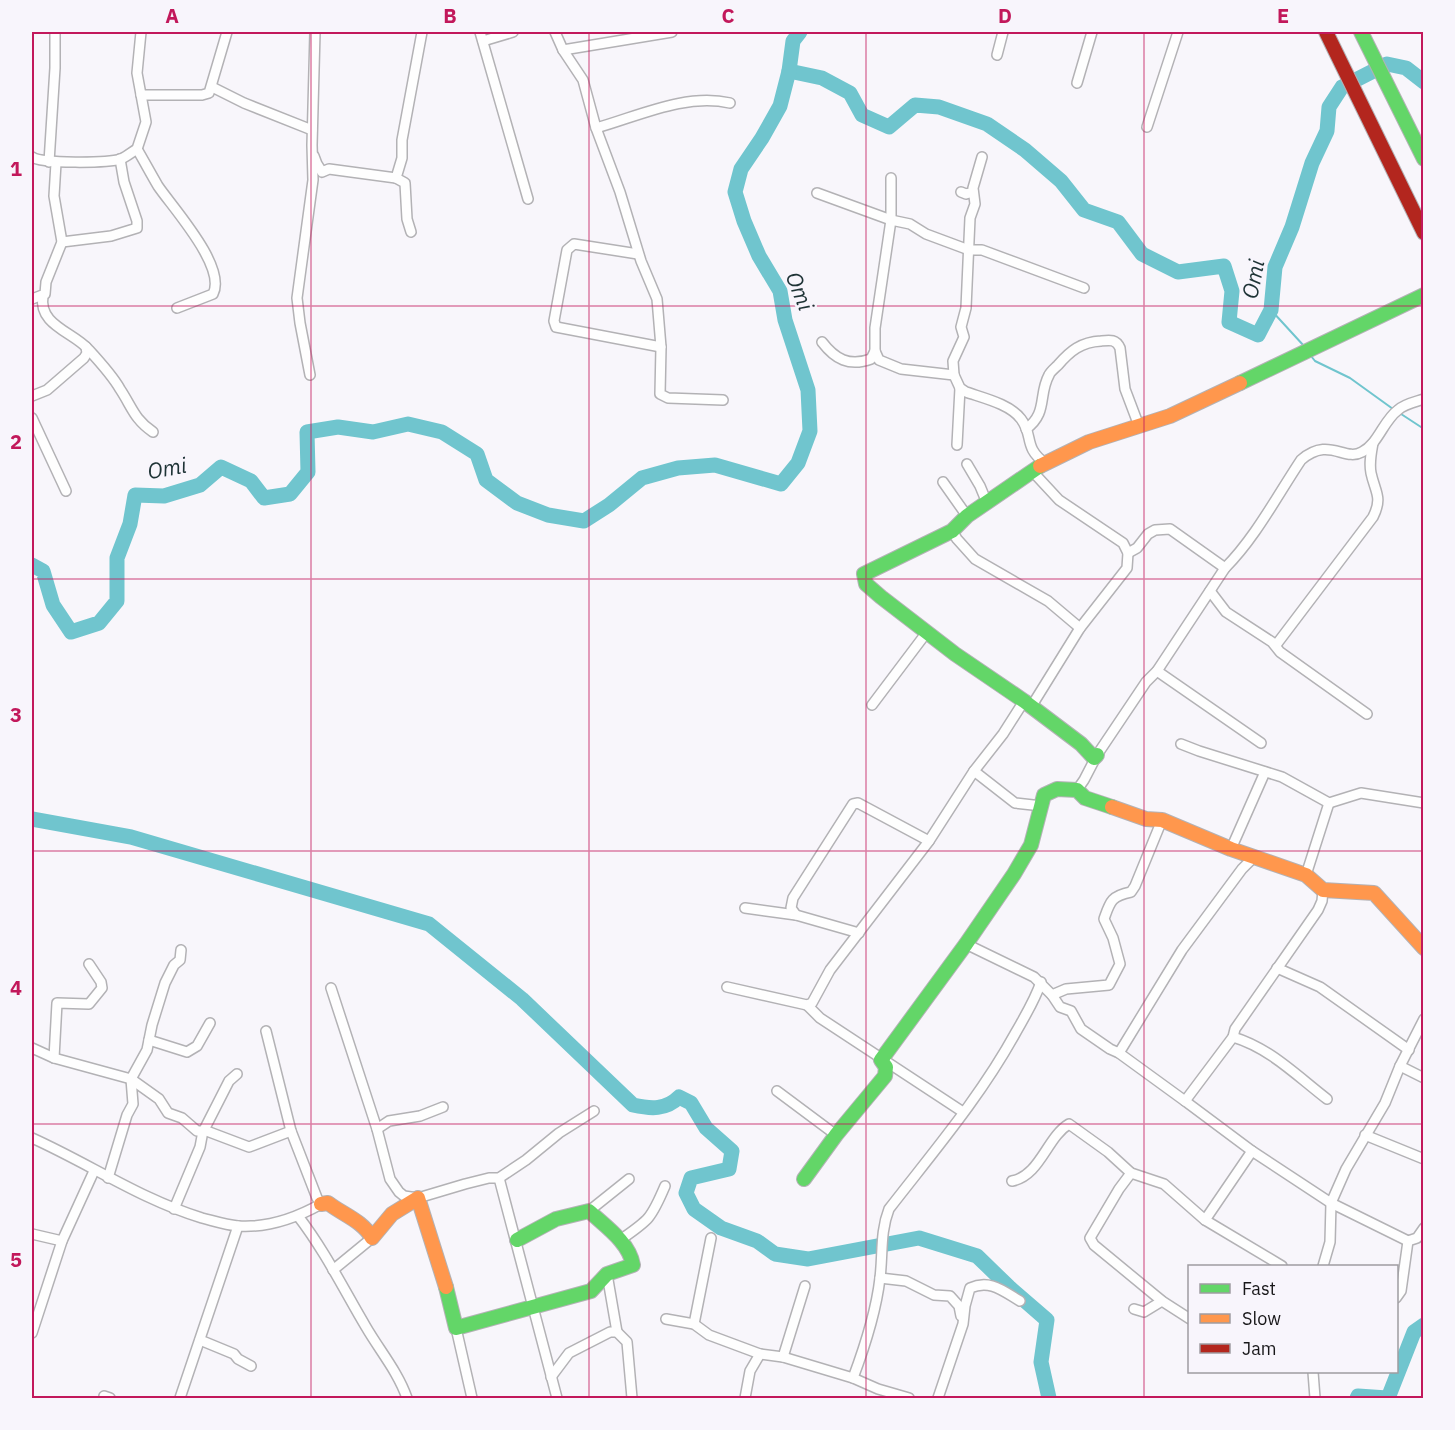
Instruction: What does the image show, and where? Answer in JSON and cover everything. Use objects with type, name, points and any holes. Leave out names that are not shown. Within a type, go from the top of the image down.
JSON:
[{"type":"main road","points":[[1326,32],[1424,233]]},
{"type":"main road","points":[[1361,32],[1424,159]]},
{"type":"main road","points":[[1097,755],[1094,758],[1081,744],[1028,704],[927,632],[866,584],[864,574],[952,531],[987,502],[1046,463],[1089,442],[1170,416],[1424,295]]},
{"type":"main road","points":[[804,1179],[836,1135],[885,1076],[886,1067],[881,1060],[1014,874],[1031,845],[1044,795],[1057,789],[1077,789],[1085,798],[1146,819],[1162,820],[1231,849],[1306,876],[1323,890],[1374,893],[1424,948]]},
{"type":"main road","points":[[321,1203],[328,1203],[367,1229],[372,1238],[392,1214],[418,1198],[446,1282],[456,1328],[591,1291],[607,1274],[633,1265],[633,1258],[620,1240],[589,1211],[556,1219],[517,1240]]},
{"type":"street","points":[[55,32],[52,163],[54,196],[62,242],[42,303],[49,320],[86,346],[120,388],[137,420],[153,432]]},
{"type":"street","points":[[32,157],[52,163],[120,159],[137,149],[146,122],[137,73],[141,32]]},
{"type":"street","points":[[141,95],[209,93],[227,32]]},
{"type":"street","points":[[310,375],[297,298],[313,180],[315,32]]},
{"type":"street","points":[[396,178],[402,158],[402,140],[422,32]]},
{"type":"street","points":[[513,32],[482,36],[528,199]]},
{"type":"street","points":[[555,32],[563,50],[583,80],[596,128],[620,192],[638,254],[657,299],[660,394],[668,398],[723,400]]},
{"type":"street","points":[[563,50],[638,35],[672,32]]},
{"type":"street","points":[[997,55],[1002,32]]},
{"type":"street","points":[[1077,83],[1092,32]]},
{"type":"street","points":[[1147,128],[1178,32]]},
{"type":"street","points":[[212,87],[244,103],[312,130]]},
{"type":"street","points":[[596,128],[687,101],[715,100],[730,104]]},
{"type":"street","points":[[312,144],[317,164],[322,172],[329,169],[396,178],[405,183],[406,219],[411,232]]},
{"type":"street","points":[[137,149],[158,185],[198,239],[215,278],[216,289],[213,294],[177,309]]},
{"type":"street","points":[[957,444],[960,388],[954,375],[953,361],[964,337],[961,327],[966,308],[970,218],[975,204],[973,192],[982,157]]},
{"type":"street","points":[[62,242],[111,236],[137,228],[120,159]]},
{"type":"street","points":[[891,178],[891,220],[875,328],[875,351],[879,360],[901,369],[954,375]]},
{"type":"street","points":[[961,192],[966,194],[973,192]]},
{"type":"street","points":[[817,194],[891,220],[910,224],[926,234],[969,250],[982,250],[1084,288]]},
{"type":"street","points":[[638,254],[574,244],[567,250],[554,321],[556,327],[660,347]]},
{"type":"street","points":[[32,299],[43,296]]},
{"type":"street","points":[[1026,429],[1039,416],[1049,375],[1071,349],[1092,342],[1113,340],[1120,348],[1125,389],[1139,426]]},
{"type":"street","points":[[822,342],[831,354],[842,360],[866,361],[871,359],[875,351]]},
{"type":"street","points":[[32,396],[47,390],[84,358],[87,353],[86,346]]},
{"type":"street","points":[[960,388],[1012,410],[1022,420],[1030,449],[1046,463]]},
{"type":"street","points":[[1077,789],[1146,682],[1157,671],[1225,568],[1238,555],[1301,460],[1310,453],[1326,448],[1352,454],[1361,453],[1373,443],[1399,408],[1424,399]]},
{"type":"street","points":[[33,423],[66,491]]},
{"type":"street","points":[[1276,645],[1321,587],[1379,505],[1370,461],[1373,443]]},
{"type":"street","points":[[967,464],[987,502]]},
{"type":"street","points":[[807,1005],[812,1003],[830,970],[929,841],[974,771],[1028,704],[1080,628],[1127,568],[1128,553],[1124,543],[1059,500],[1033,472]]},
{"type":"street","points":[[943,483],[968,516]]},
{"type":"street","points":[[1128,553],[1137,548],[1148,534],[1155,530],[1170,529],[1225,568]]},
{"type":"street","points":[[952,531],[975,559],[1048,601],[1080,628]]},
{"type":"street","points":[[1210,591],[1226,612],[1276,645],[1280,652],[1367,714]]},
{"type":"street","points":[[872,705],[927,632]]},
{"type":"street","points":[[1157,671],[1261,743]]},
{"type":"street","points":[[1181,744],[1199,752],[1282,777],[1329,803],[1361,793],[1424,803]]},
{"type":"street","points":[[974,771],[1015,803],[1042,806]]},
{"type":"street","points":[[1231,849],[1265,772]]},
{"type":"street","points":[[796,915],[791,908],[793,898],[853,804],[858,803],[929,841]]},
{"type":"street","points":[[1306,876],[1329,803]]},
{"type":"street","points":[[1052,995],[1066,989],[1109,985],[1120,964],[1113,938],[1104,919],[1110,902],[1120,894],[1131,892],[1135,886],[1162,820]]},
{"type":"street","points":[[1119,1053],[1182,950],[1242,869],[1255,856]]},
{"type":"street","points":[[1185,1101],[1233,1037],[1235,1029],[1318,910],[1323,890]]},
{"type":"street","points":[[745,908],[796,915],[859,933]]},
{"type":"street","points":[[966,944],[1034,977],[1041,982],[1060,1007],[1071,1011],[1081,1029],[1119,1053],[1252,1151],[1331,1203],[1408,1241],[1417,1238],[1424,1228]]},
{"type":"street","points":[[108,1178],[133,1104],[131,1079],[147,1050],[159,999],[174,965],[180,960],[181,950]]},
{"type":"street","points":[[54,1058],[57,1003],[89,1004],[102,988],[101,982],[89,964]]},
{"type":"street","points":[[1277,968],[1320,987],[1408,1050]]},
{"type":"street","points":[[853,1378],[868,1337],[880,1278],[883,1224],[889,1209],[979,1093],[1000,1062],[1036,996],[1041,982]]},
{"type":"street","points":[[727,987],[807,1005],[820,1018],[881,1060],[963,1112]]},
{"type":"street","points":[[331,988],[377,1129],[390,1179],[404,1196],[418,1198],[489,1178],[499,1178],[526,1160],[559,1133],[594,1111]]},
{"type":"street","points":[[1323,1265],[1330,1242],[1331,1203],[1346,1169],[1385,1103],[1400,1066],[1424,1019]]},
{"type":"street","points":[[149,1040],[187,1052],[197,1046],[210,1023]]},
{"type":"street","points":[[32,1138],[174,1209],[224,1224],[264,1225],[298,1216],[321,1203],[291,1131],[266,1031]]},
{"type":"street","points":[[1233,1037],[1249,1042],[1268,1053],[1327,1099]]},
{"type":"street","points":[[32,1048],[54,1058],[131,1079],[159,1099],[168,1113],[182,1118],[197,1131],[203,1131],[200,1147],[174,1209]]},
{"type":"street","points":[[1400,1066],[1424,1078]]},
{"type":"street","points":[[237,1074],[229,1081],[204,1130],[249,1147],[291,1131]]},
{"type":"street","points":[[777,1091],[836,1135]]},
{"type":"street","points":[[377,1129],[389,1121],[420,1116],[443,1107]]},
{"type":"street","points":[[1012,1181],[1019,1179],[1033,1168],[1061,1129],[1070,1124],[1108,1152],[1131,1173],[1164,1184],[1205,1220],[1280,1265]]},
{"type":"street","points":[[1365,1135],[1424,1159]]},
{"type":"street","points":[[1205,1220],[1252,1151]]},
{"type":"street","points":[[32,1333],[34,1320],[62,1241],[94,1171]]},
{"type":"street","points":[[1131,1173],[1090,1238],[1094,1245],[1162,1301],[1188,1318]]},
{"type":"street","points":[[499,1178],[557,1398]]},
{"type":"street","points":[[589,1211],[629,1179]]},
{"type":"street","points":[[620,1240],[645,1223],[652,1215],[665,1186]]},
{"type":"street","points":[[298,1216],[313,1236],[366,1328],[401,1382],[408,1398]]},
{"type":"street","points":[[180,1398],[238,1226]]},
{"type":"street","points":[[32,1234],[62,1241]]},
{"type":"street","points":[[333,1270],[372,1238]]},
{"type":"street","points":[[694,1324],[711,1238]]},
{"type":"street","points":[[1398,1295],[1401,1291],[1408,1241]]},
{"type":"street","points":[[607,1274],[617,1332],[627,1342],[632,1398]]},
{"type":"street","points":[[880,1278],[906,1281],[934,1295],[950,1296],[958,1306],[963,1324]]},
{"type":"street","points":[[938,1398],[963,1324],[970,1288],[981,1283],[998,1288],[1020,1301]]},
{"type":"street","points":[[783,1357],[805,1286]]},
{"type":"street","points":[[1134,1309],[1144,1312],[1162,1301]]},
{"type":"street","points":[[666,1318],[694,1324],[709,1335],[760,1354],[783,1357],[853,1378],[876,1394],[909,1398]]},
{"type":"street","points":[[456,1328],[472,1398]]},
{"type":"street","points":[[551,1377],[569,1353],[610,1332],[617,1332]]},
{"type":"street","points":[[200,1340],[234,1354],[251,1366]]},
{"type":"street","points":[[745,1398],[750,1371],[760,1354]]},
{"type":"street","points":[[1313,1373],[1315,1398]]},
{"type":"waterway","name":"Omi","points":[[32,565],[43,571],[53,605],[71,632],[99,623],[117,601],[117,558],[130,524],[135,495],[164,496],[200,485],[221,467],[251,481],[264,498],[290,494],[308,472],[307,432],[338,427],[373,432],[408,424],[442,432],[477,454],[486,480],[517,503],[548,515],[584,521],[609,505],[642,478],[678,468],[715,465],[781,484],[798,463],[810,431],[808,390],[785,320],[780,291],[759,256],[735,192],[741,169],[780,106],[789,71],[793,41],[800,32]]},
{"type":"waterway","name":"Omi","points":[[789,71],[822,78],[850,93],[862,115],[889,127],[915,105],[939,107],[987,124],[1025,150],[1061,181],[1084,210],[1118,222],[1142,254],[1178,272],[1224,266],[1232,291],[1229,322],[1258,335],[1271,310],[1275,267],[1292,227],[1312,163],[1327,131],[1329,107],[1342,87],[1387,64],[1406,68],[1424,82]]},
{"type":"waterway","points":[[1271,310],[1304,346]]},
{"type":"waterway","points":[[1311,356],[1315,361],[1350,378],[1393,409]]},
{"type":"waterway","points":[[1398,412],[1424,429]]},
{"type":"waterway","points":[[32,819],[131,837],[429,924],[522,999],[633,1105],[658,1107],[669,1104],[679,1097],[691,1103],[706,1128],[732,1151],[729,1169],[691,1178],[686,1193],[694,1209],[721,1228],[757,1241],[775,1254],[808,1259],[919,1238],[977,1256],[1047,1320],[1041,1362],[1049,1398]]},
{"type":"waterway","points":[[1398,1373],[1414,1332],[1424,1325]]},
{"type":"waterway","points":[[1388,1398],[1398,1373]]},
{"type":"waterway","points":[[1357,1398],[1358,1396],[1387,1398]]},
{"type":"traffic: fast","points":[[1361,32],[1424,159]]},
{"type":"traffic: fast","points":[[1240,383],[1424,295]]},
{"type":"traffic: fast","points":[[1040,466],[967,516],[952,531],[864,574],[866,584],[881,597],[955,654],[1024,701],[1081,744],[1094,758],[1097,755]]},
{"type":"traffic: fast","points":[[804,1179],[836,1135],[885,1076],[886,1067],[881,1060],[1014,874],[1031,845],[1044,795],[1057,789],[1077,790],[1085,798],[1112,807]]},
{"type":"traffic: fast","points":[[446,1287],[456,1328],[591,1291],[607,1274],[633,1265],[622,1242],[589,1211],[556,1219],[517,1240]]},
{"type":"traffic: slow","points":[[1040,466],[1089,442],[1170,416],[1240,383]]},
{"type":"traffic: slow","points":[[1112,807],[1146,819],[1162,820],[1231,849],[1306,875],[1323,890],[1374,893],[1424,948]]},
{"type":"traffic: slow","points":[[321,1204],[328,1203],[352,1218],[372,1238],[392,1214],[418,1198],[446,1287]]},
{"type":"traffic: jam","points":[[1326,32],[1424,233]]}]
